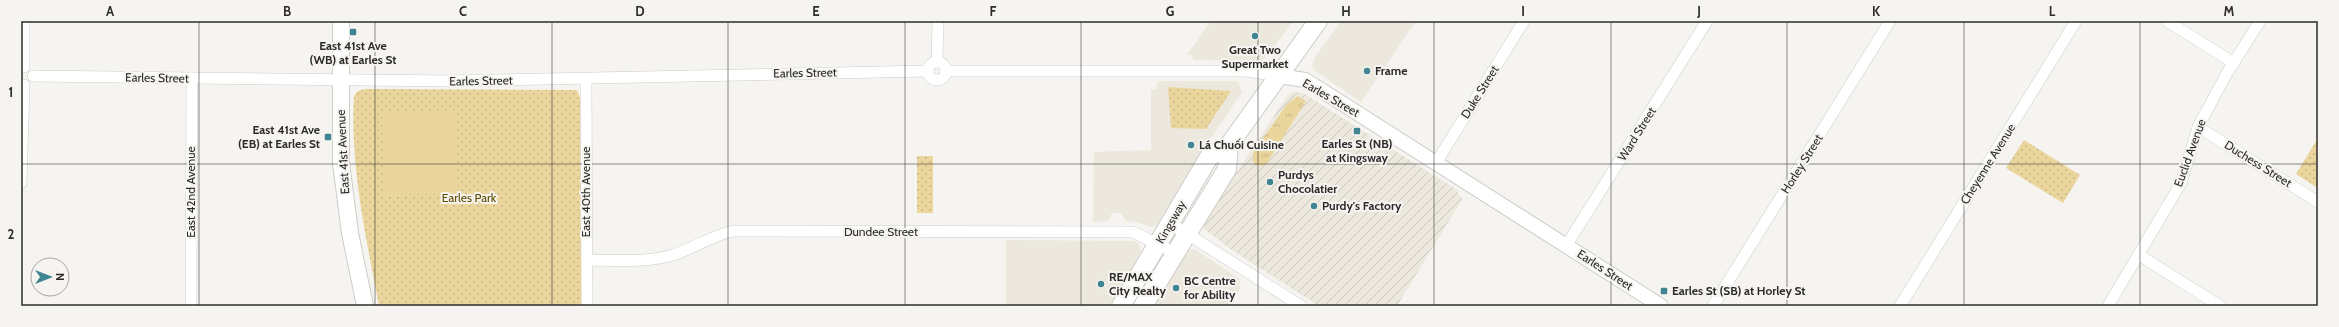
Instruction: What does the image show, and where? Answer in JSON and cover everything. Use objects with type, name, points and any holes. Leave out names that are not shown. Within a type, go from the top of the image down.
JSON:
[{"type":"main road","name":"East 41st Avenue","points":[[341,21],[341,163],[350,233],[365,306]]},
{"type":"main road","name":"Kingsway","points":[[1121,306],[1209,157],[1229,145],[1318,21]]},
{"type":"main road","name":"Kingsway","points":[[1143,306],[1186,233],[1227,169],[1229,145]]},
{"type":"street","points":[[21,183],[22,85],[32,82],[33,76],[32,71],[23,67],[24,21]]},
{"type":"street","points":[[937,62],[938,21]]},
{"type":"street","name":"Duke Street","points":[[1436,163],[1524,21]]},
{"type":"street","name":"Ward Street","points":[[1566,246],[1707,21]]},
{"type":"street","name":"Horley Street","points":[[1714,306],[1890,21]]},
{"type":"street","name":"Cheyenne Avenue","points":[[1900,306],[2076,21]]},
{"type":"street","points":[[2167,21],[2234,63]]},
{"type":"street","name":"Euclid Avenue","points":[[2108,306],[2181,183],[2198,127],[2234,63],[2260,21]]},
{"type":"street","points":[[937,62],[944,65],[946,71],[942,79],[936,80],[930,77],[928,71],[931,65],[937,62]]},
{"type":"street","name":"Earles Street","points":[[33,76],[452,81],[586,79],[720,74],[928,71]]},
{"type":"street","name":"Earles Street","points":[[946,71],[1246,71],[1305,80],[1661,306]]},
{"type":"street","name":"East 42nd Avenue","points":[[191,306],[192,78]]},
{"type":"street","name":"East 40th Avenue","points":[[586,79],[587,306]]},
{"type":"street","name":"Duchess Street","points":[[2198,127],[2318,202]]},
{"type":"street","points":[[1170,223],[1301,306]]},
{"type":"street","name":"Dundee Street","points":[[587,260],[654,259],[674,254],[712,237],[733,231],[1116,231],[1133,232],[1175,252]]},
{"type":"street","points":[[2139,255],[2220,306]]},
{"type":"shaded area","points":[[1211,21],[1293,21],[1266,58],[1261,61],[1193,60],[1192,55],[1187,55]]},
{"type":"shaded area","points":[[1341,21],[1416,21],[1361,102],[1315,71],[1312,66],[1315,57]]},
{"type":"shaded area","points":[[1234,81],[1238,82],[1242,92],[1203,150],[1157,225],[1151,227],[1137,222],[1126,221],[1121,213],[1112,213],[1108,221],[1093,222],[1094,152],[1151,150],[1151,89],[1156,89],[1158,82]]},
{"type":"shaded area","points":[[1293,92],[1303,93],[1457,190],[1459,196],[1463,198],[1397,306],[1319,306],[1235,252],[1204,229],[1204,221],[1288,95]]},
{"type":"shaded area","points":[[1006,240],[1134,241],[1139,243],[1141,251],[1110,306],[1006,306]]},
{"type":"shaded area","points":[[1191,249],[1196,250],[1241,280],[1238,285],[1241,287],[1230,306],[1154,306],[1185,253]]},
{"type":"green space","points":[[1168,87],[1231,91],[1206,129],[1171,128]]},
{"type":"green space","name":"Earles Park","points":[[366,89],[577,90],[581,101],[582,306],[379,306],[360,202],[354,149],[354,96],[358,91]]},
{"type":"green space","points":[[1298,96],[1306,101],[1267,163],[1262,166],[1256,165],[1253,161],[1253,153],[1287,104]]},
{"type":"green space","points":[[457,110],[458,194],[383,195],[382,115],[387,111]]},
{"type":"green space","points":[[2318,138],[2318,188],[2296,174]]},
{"type":"green space","points":[[2024,140],[2080,175],[2063,203],[2006,168]]},
{"type":"green space","points":[[917,156],[933,156],[933,213],[917,213]]},
{"type":"place","name":"East 41st Ave (WB) at Earles St","points":[[353,32]]},
{"type":"place","name":"Great Two Supermarket","points":[[1255,36]]},
{"type":"place","name":"Frame","points":[[1367,71]]},
{"type":"place","name":"Earles St (NB) at Kingsway","points":[[1357,131]]},
{"type":"place","name":"East 41st Ave (EB) at Earles St","points":[[328,137]]},
{"type":"place","name":"Lá Chuối Cuisine","points":[[1191,145]]},
{"type":"place","name":"Purdys Chocolatier","points":[[1270,182]]},
{"type":"place","name":"Purdy's Factory","points":[[1314,206]]},
{"type":"place","name":"RE/MAX City Realty","points":[[1101,284]]},
{"type":"place","name":"BC Centre for Ability","points":[[1176,288]]},
{"type":"place","name":"Earles St (SB) at Horley St","points":[[1664,291]]}]
